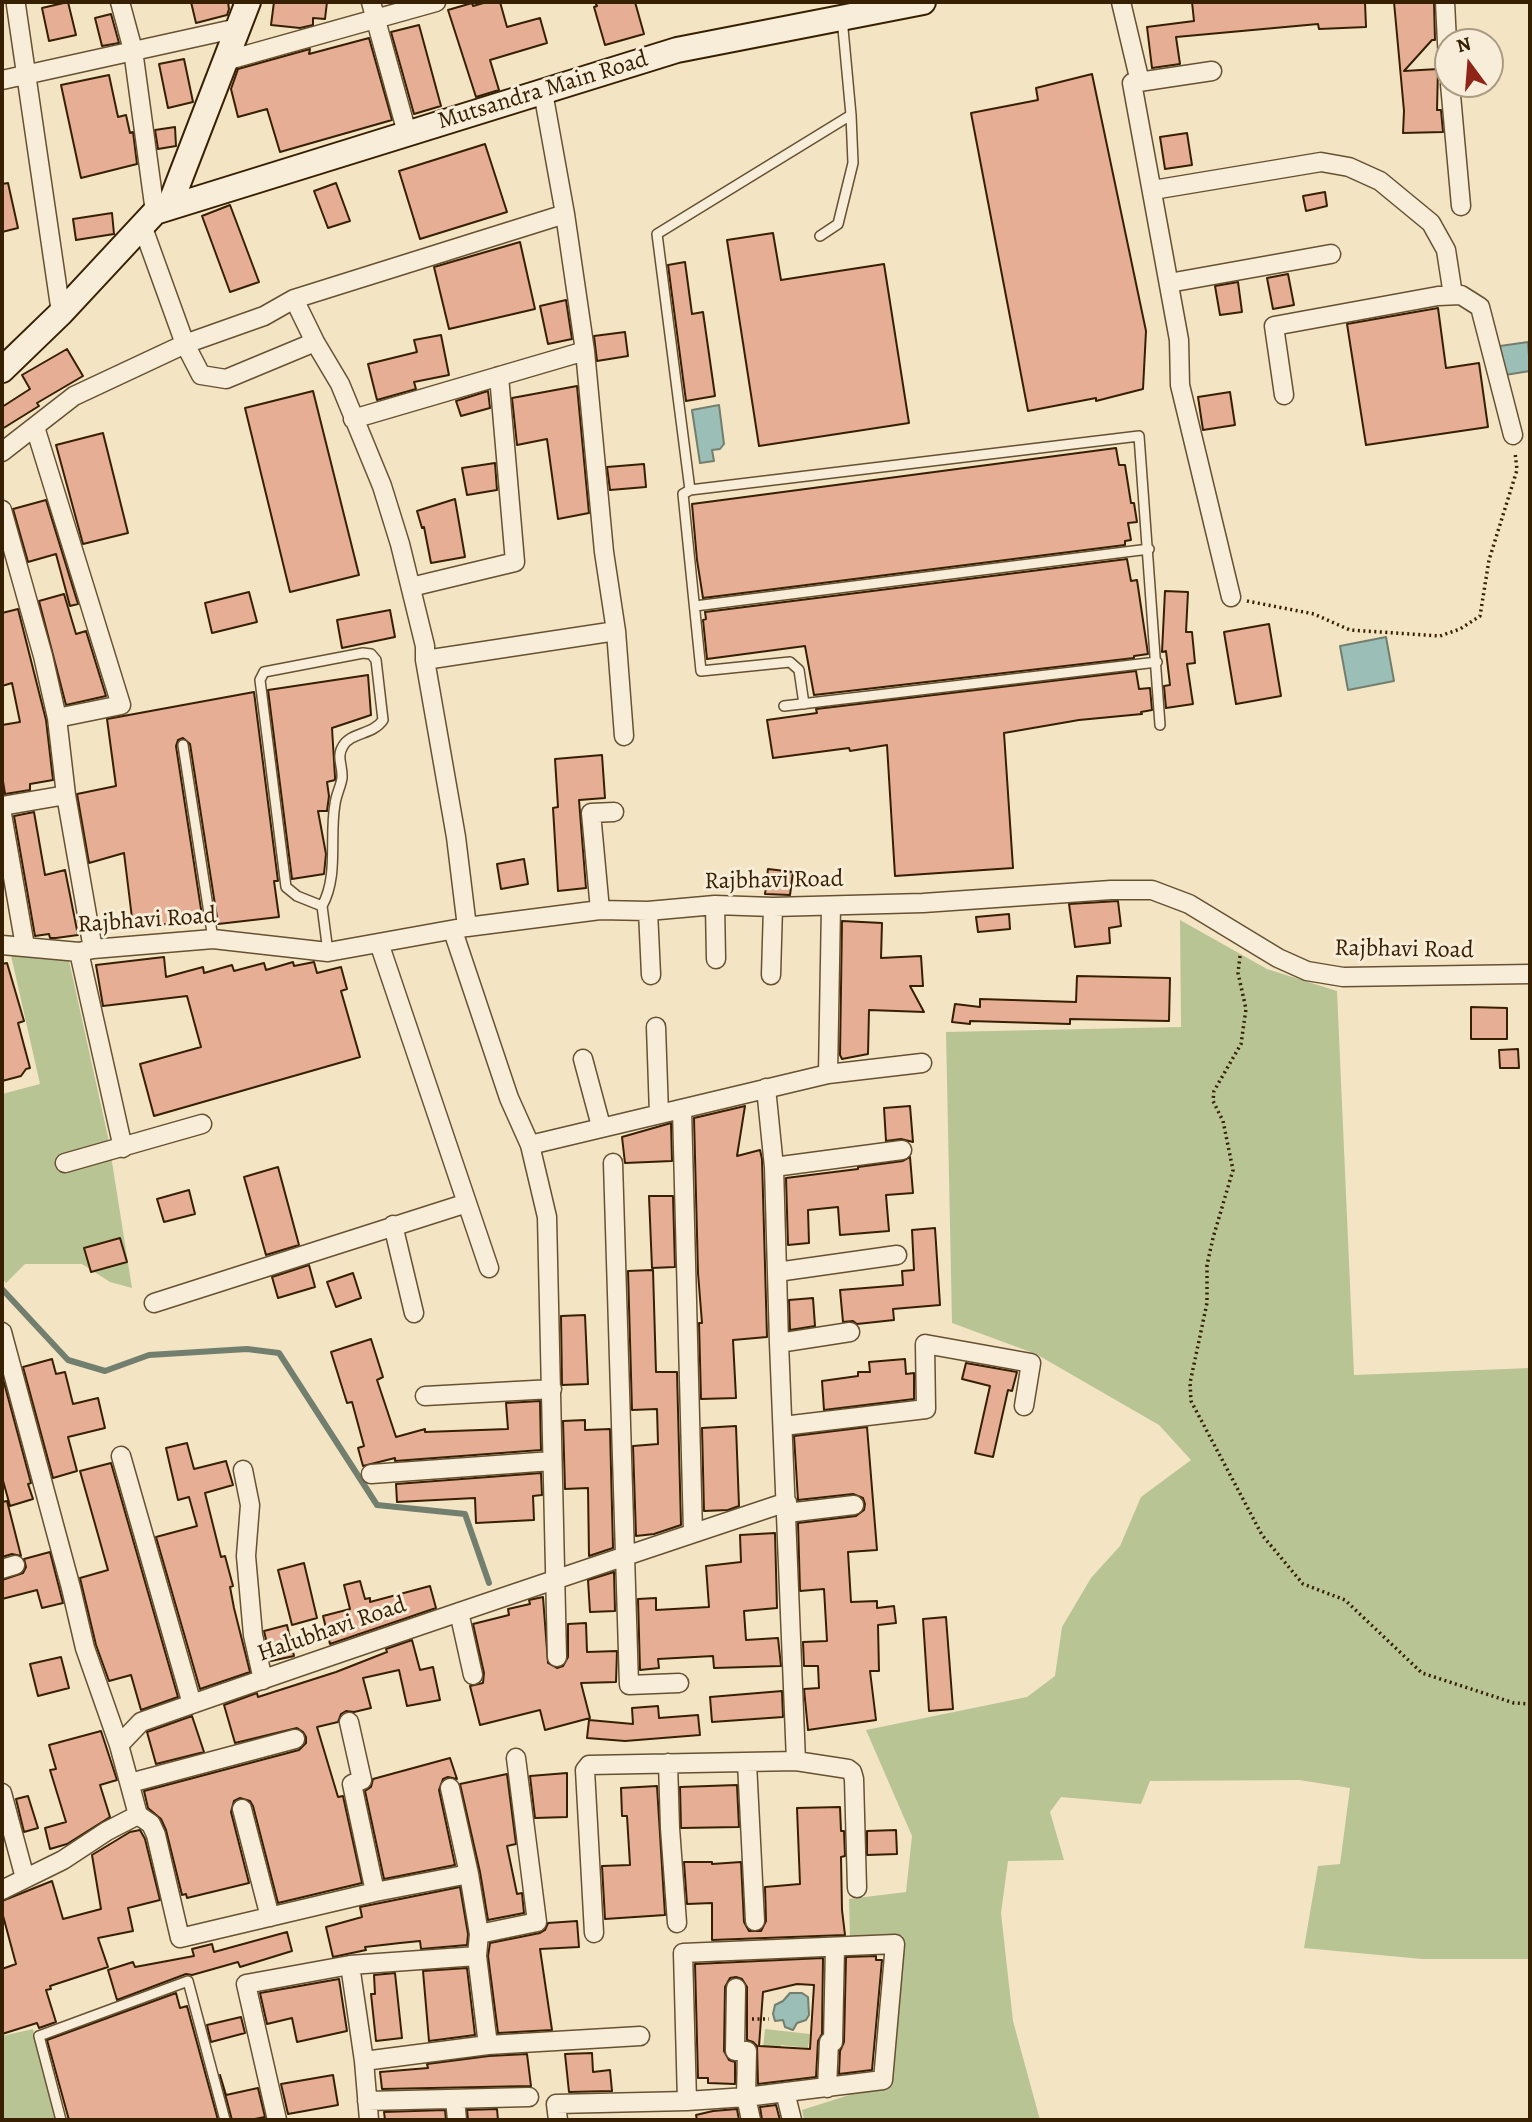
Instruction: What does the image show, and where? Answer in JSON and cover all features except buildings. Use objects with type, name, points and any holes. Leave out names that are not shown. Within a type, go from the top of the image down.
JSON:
[{"type":"street","points":[[120,2],[133,50],[156,215],[185,344],[201,375],[226,379],[315,342]]},
{"type":"street","points":[[2,370],[156,215],[225,61],[248,2]]},
{"type":"street","points":[[225,61],[374,10],[436,2]]},
{"type":"street","name":"Mutsandra Main Road","points":[[156,215],[677,50],[923,2]]},
{"type":"street","points":[[1121,2],[1140,82]]},
{"type":"street","points":[[1445,2],[1446,28]]},
{"type":"street","points":[[16,5],[61,313]]},
{"type":"street","points":[[374,10],[407,134]]},
{"type":"street","points":[[2,80],[238,28]]},
{"type":"street","points":[[1212,71],[1132,83],[1179,340],[1180,385],[1231,597]]},
{"type":"street","points":[[543,92],[565,214],[584,351],[604,552],[617,631],[625,736]]},
{"type":"street","points":[[1451,98],[1461,206]]},
{"type":"street","points":[[1153,190],[1321,162],[1349,167],[1380,181],[1431,223],[1446,250],[1453,295]]},
{"type":"street","points":[[2,452],[75,396],[185,344],[264,316],[294,299],[565,214]]},
{"type":"street","points":[[1169,284],[1331,254]]},
{"type":"street","points":[[1284,395],[1274,326],[1438,296],[1461,295],[1480,307],[1513,435]]},
{"type":"street","points":[[294,299],[340,384],[382,486],[411,587],[425,646],[425,660],[456,837],[460,929],[509,1098],[530,1145],[547,1217],[557,1657]]},
{"type":"street","points":[[354,419],[584,351]]},
{"type":"street","points":[[411,587],[515,562],[499,376]]},
{"type":"street","points":[[35,427],[121,705],[57,718]]},
{"type":"street","points":[[2,510],[43,656],[57,718],[86,951],[123,1148]]},
{"type":"street","points":[[425,660],[617,631]]},
{"type":"street","points":[[2,806],[66,795]]},
{"type":"street","points":[[600,910],[591,813],[614,812]]},
{"type":"street","points":[[2,814],[25,946]]},
{"type":"street","name":"Rajbhavi Road","points":[[2,946],[86,951],[213,939],[328,952],[460,929],[600,910],[648,911],[715,905],[773,907],[923,904],[1111,890],[1152,890],[1189,904],[1278,958],[1307,971],[1343,977],[1530,975]]},
{"type":"street","points":[[715,905],[716,959]]},
{"type":"street","points":[[828,1074],[831,906]]},
{"type":"street","points":[[771,975],[773,907]]},
{"type":"street","points":[[648,911],[650,975]]},
{"type":"street","points":[[379,943],[489,1268]]},
{"type":"street","points":[[656,1027],[659,1114]]},
{"type":"street","points":[[583,1059],[601,1126]]},
{"type":"street","points":[[530,1145],[828,1074],[922,1063]]},
{"type":"street","points":[[766,1088],[774,1167],[796,1761]]},
{"type":"street","points":[[682,1109],[693,1533]]},
{"type":"street","points":[[65,1163],[202,1124]]},
{"type":"street","points":[[774,1167],[902,1150]]},
{"type":"street","points":[[613,1163],[629,1685],[679,1683]]},
{"type":"street","points":[[153,1303],[467,1203]]},
{"type":"street","points":[[393,1225],[414,1312]]},
{"type":"street","points":[[777,1272],[897,1255]]},
{"type":"street","points":[[2,1332],[85,1648],[118,1745],[138,1815],[151,1824],[156,1835],[180,1938],[375,1892],[470,1874]]},
{"type":"street","points":[[779,1343],[850,1332]]},
{"type":"street","points":[[783,1426],[926,1409],[925,1344],[1031,1363],[1024,1406]]},
{"type":"street","points":[[425,1396],[552,1389]]},
{"type":"street","points":[[121,1456],[192,1704]]},
{"type":"street","points":[[371,1474],[552,1461]]},
{"type":"street","points":[[243,1470],[250,1505],[246,1556],[253,1635],[263,1680]]},
{"type":"street","name":"Halubhavi Road","points":[[118,1745],[141,1722],[693,1533],[787,1507],[854,1505]]},
{"type":"street","points":[[458,1612],[473,1675]]},
{"type":"street","points":[[349,1721],[362,1780],[352,1784],[375,1892]]},
{"type":"street","points":[[130,1783],[295,1739]]},
{"type":"street","points":[[479,1934],[537,1922],[516,1758]]},
{"type":"street","points":[[594,1933],[585,1770],[594,1764],[796,1761],[848,1769],[852,1772],[856,1888]]},
{"type":"street","points":[[668,1763],[677,1923]]},
{"type":"street","points":[[747,1763],[755,1921]]},
{"type":"street","points":[[450,1788],[470,1874],[479,1934],[477,1956],[488,2045]]},
{"type":"street","points":[[2,1793],[25,1878]]},
{"type":"street","points":[[242,1809],[270,1917]]},
{"type":"street","points":[[2,1890],[64,1860],[138,1815]]},
{"type":"street","points":[[557,2112],[746,2097],[883,2080],[895,1944],[683,1952],[687,2101]]},
{"type":"street","points":[[827,2088],[829,2042],[833,2042],[835,1947]]},
{"type":"street","points":[[277,2120],[246,1984],[350,1965],[477,1956]]},
{"type":"street","points":[[350,1965],[369,2120]]},
{"type":"street","points":[[736,1987],[735,2051],[747,2051],[746,2097],[749,2120]]},
{"type":"street","points":[[364,2062],[488,2045],[640,2036]]},
{"type":"street","points":[[785,2092],[792,2120]]},
{"type":"street","points":[[367,2101],[528,2097]]},
{"type":"street","points":[[455,2099],[457,2120]]},
{"type":"lane","points":[[820,236],[838,224],[853,163],[841,16]]},
{"type":"lane","points":[[690,490],[657,234],[851,115]]},
{"type":"lane","points":[[804,705],[799,670],[790,662],[702,671],[683,494],[690,490],[1139,436],[1160,725]]},
{"type":"lane","points":[[695,606],[1149,549]]},
{"type":"lane","points":[[322,906],[297,896],[286,887],[260,680],[264,672],[363,653],[371,654],[376,660],[383,720],[378,728],[348,740],[339,756],[342,779],[333,820],[332,872],[328,897],[322,906],[328,952]]},
{"type":"lane","points":[[784,706],[1157,662]]},
{"type":"lane","points":[[183,745],[213,939]]},
{"type":"lane","points":[[61,2120],[39,2036],[188,1981],[225,2120]]},
{"type":"path","points":[[1231,597],[1314,614],[1350,630],[1440,636],[1460,629],[1480,616],[1489,560],[1517,470],[1513,435]]},
{"type":"path","points":[[1243,936],[1238,973],[1246,1009],[1241,1044],[1214,1091],[1213,1101],[1223,1121],[1233,1170],[1208,1265],[1207,1303],[1190,1383],[1191,1401],[1262,1535],[1303,1584],[1345,1600],[1422,1673],[1514,1703],[1530,1704]]},
{"type":"green space","points":[[1180,920],[1267,969],[1337,991],[1354,1375],[1530,1368],[1530,1959],[1422,1959],[1304,1948],[1318,1866],[1340,1864],[1350,1788],[1299,1780],[1150,1781],[1141,1804],[1061,1797],[1050,1812],[1064,1860],[1008,1861],[1001,1913],[1013,2021],[1040,2120],[804,2120],[802,2110],[890,2082],[903,1936],[850,1938],[849,1899],[906,1892],[912,1836],[866,1730],[1027,1697],[1055,1676],[1062,1627],[1091,1578],[1120,1546],[1141,1497],[1191,1460],[1159,1425],[1036,1354],[952,1323],[946,1032],[1181,1027]]},
{"type":"green space","points":[[10,951],[68,956],[108,1137],[132,1288],[110,1282],[82,1264],[25,1264],[6,1283],[2,1278],[2,1094],[40,1084]]},
{"type":"green space","points":[[33,2029],[56,2120],[2,2120],[2,2036]]},
{"type":"green space","points":[[765,2029],[810,2034],[808,2048],[781,2045],[780,2050],[763,2048]]},
{"type":"water","points":[[1528,342],[1530,371],[1505,375],[1500,346]]},
{"type":"water","points":[[719,405],[724,444],[720,449],[712,450],[714,461],[700,463],[692,410]]},
{"type":"water","points":[[1386,637],[1394,681],[1348,690],[1340,646]]},
{"type":"water","points":[[790,1993],[802,1993],[808,1997],[809,2015],[806,2020],[797,2023],[793,2030],[785,2027],[783,2020],[775,2021],[773,2014],[775,2005]]},
{"type":"waterway","points":[[2,1289],[68,1360],[105,1371],[149,1355],[247,1349],[279,1353],[377,1505],[465,1514],[489,1583]]}]
